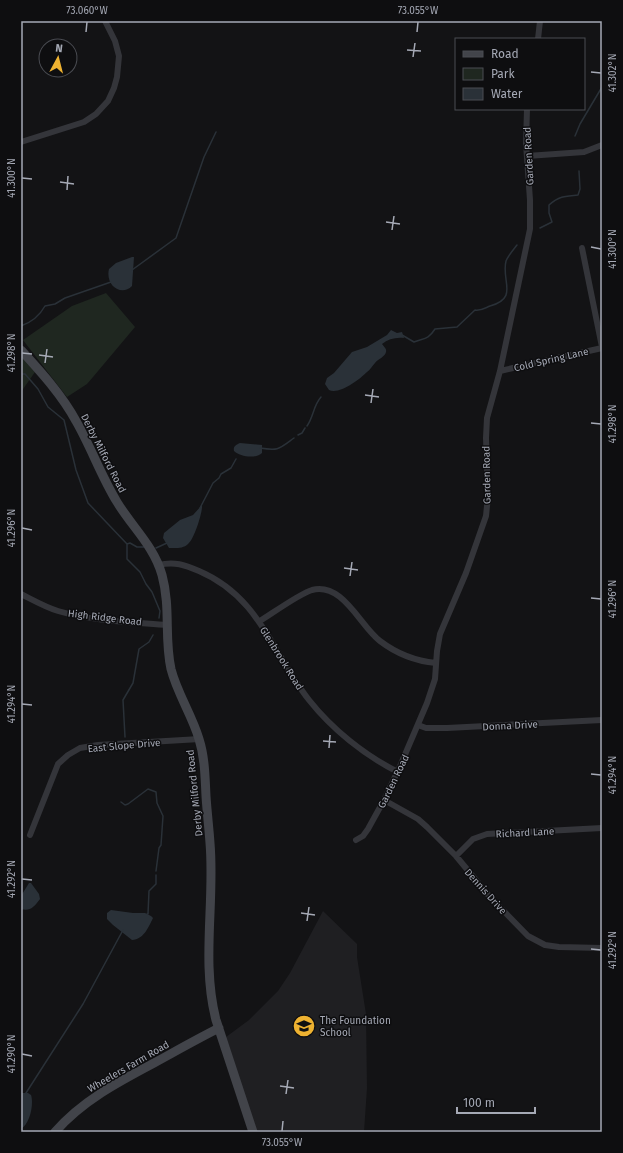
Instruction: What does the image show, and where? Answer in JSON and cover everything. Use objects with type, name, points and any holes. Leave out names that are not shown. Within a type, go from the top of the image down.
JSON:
[{"type":"main road","name":"Derby Milford Road","points":[[21,350],[72,414],[109,489],[128,518],[148,544],[159,566],[167,600],[168,652],[171,670],[200,739],[205,770],[211,859],[209,978],[212,1002],[253,1132]]},
{"type":"main road","name":"Wheelers Farm Road","points":[[55,1132],[82,1106],[105,1091],[219,1028]]},
{"type":"street","points":[[21,142],[84,122],[96,114],[108,100],[114,88],[117,77],[120,56],[115,41],[105,21]]},
{"type":"street","points":[[538,38],[540,21]]},
{"type":"street","name":"Garden Road","points":[[356,840],[364,836],[384,800],[418,725],[435,679],[440,634],[475,550],[488,507],[486,426],[489,408],[500,371],[530,229],[526,129],[527,110]]},
{"type":"street","points":[[527,156],[584,152],[602,145]]},
{"type":"street","points":[[582,248],[602,347]]},
{"type":"street","name":"Cold Spring Lane","points":[[500,371],[602,347]]},
{"type":"street","name":"Glenbrook Road","points":[[159,566],[170,563],[180,563],[214,578],[239,597],[260,622],[294,678],[309,700],[321,714],[353,744],[376,760],[398,772]]},
{"type":"street","points":[[260,622],[306,593],[318,589],[326,590],[340,596],[368,629],[379,640],[391,648],[409,658],[436,663]]},
{"type":"street","name":"High Ridge Road","points":[[21,594],[56,610],[70,614],[168,625]]},
{"type":"street","name":"Donna Drive","points":[[418,725],[426,728],[602,720]]},
{"type":"street","name":"East Slope Drive","points":[[30,835],[58,764],[68,755],[80,748],[98,745],[200,739]]},
{"type":"street","name":"Dennis Drive","points":[[384,800],[418,819],[456,856],[490,897],[528,936],[545,944],[559,947],[602,948]]},
{"type":"street","name":"Richard Lane","points":[[456,856],[473,839],[487,834],[602,828]]},
{"type":"shaded area","name":"The Foundation School","points":[[323,911],[357,944],[357,957],[366,1014],[367,1088],[364,1132],[256,1132],[226,1037],[249,1020],[278,991],[290,973]]},
{"type":"green space","points":[[106,293],[135,327],[87,384],[67,397],[23,340],[72,306]]},
{"type":"green space","points":[[21,355],[35,372],[21,392]]},
{"type":"water","points":[[134,257],[132,286],[128,289],[119,290],[115,288],[109,280],[109,269],[116,263]]},
{"type":"water","points":[[391,330],[397,333],[402,332],[404,338],[392,339],[382,344],[386,350],[384,355],[354,383],[343,389],[333,391],[329,390],[325,384],[327,378],[334,373],[352,352],[367,347],[387,335]]},
{"type":"water","points":[[240,443],[262,445],[262,453],[252,457],[240,455],[234,451],[234,448]]},
{"type":"water","points":[[202,505],[198,525],[188,544],[184,547],[169,548],[163,538],[164,533],[180,520],[193,515]]},
{"type":"water","points":[[29,883],[31,883],[39,894],[40,899],[30,909],[24,910],[21,909],[21,896]]},
{"type":"water","points":[[111,910],[145,913],[153,918],[143,935],[140,938],[132,940],[107,919],[107,913]]},
{"type":"water","points":[[21,1093],[28,1093],[31,1095],[32,1103],[27,1123],[21,1129]]},
{"type":"waterway","points":[[575,136],[580,124],[602,87]]},
{"type":"waterway","points":[[132,270],[176,238],[204,157],[216,132]]},
{"type":"waterway","points":[[540,228],[552,222],[549,213],[549,205],[562,197],[578,195],[580,189],[579,171]]},
{"type":"waterway","points":[[402,335],[414,342],[428,337],[435,329],[457,327],[475,310],[481,310],[499,303],[506,294],[506,261],[517,245]]},
{"type":"waterway","points":[[21,326],[35,318],[45,306],[55,304],[65,298],[111,282]]},
{"type":"waterway","points":[[21,374],[25,374],[38,389],[48,407],[64,420],[76,470],[88,503],[127,544],[130,543],[137,547],[144,547]]},
{"type":"waterway","points":[[307,426],[316,404],[321,397]]},
{"type":"waterway","points":[[298,435],[302,433],[305,428]]},
{"type":"waterway","points":[[260,448],[275,449],[285,445],[294,438]]},
{"type":"waterway","points":[[200,508],[213,483],[221,474],[231,468],[236,459]]},
{"type":"waterway","points":[[156,548],[167,543]]},
{"type":"waterway","points":[[127,544],[127,559],[140,572],[152,592],[160,611],[159,618]]},
{"type":"waterway","points":[[125,737],[123,700],[133,683],[139,649],[149,642],[153,635]]},
{"type":"waterway","points":[[121,802],[125,805],[128,804],[148,789],[156,792],[157,803],[163,816],[161,845],[159,848],[156,871]]},
{"type":"waterway","points":[[147,914],[149,891],[156,884],[156,875]]},
{"type":"waterway","points":[[26,1093],[83,1004],[123,930]]},
{"type":"place","name":"The Foundation School","points":[[304,1026]]}]
